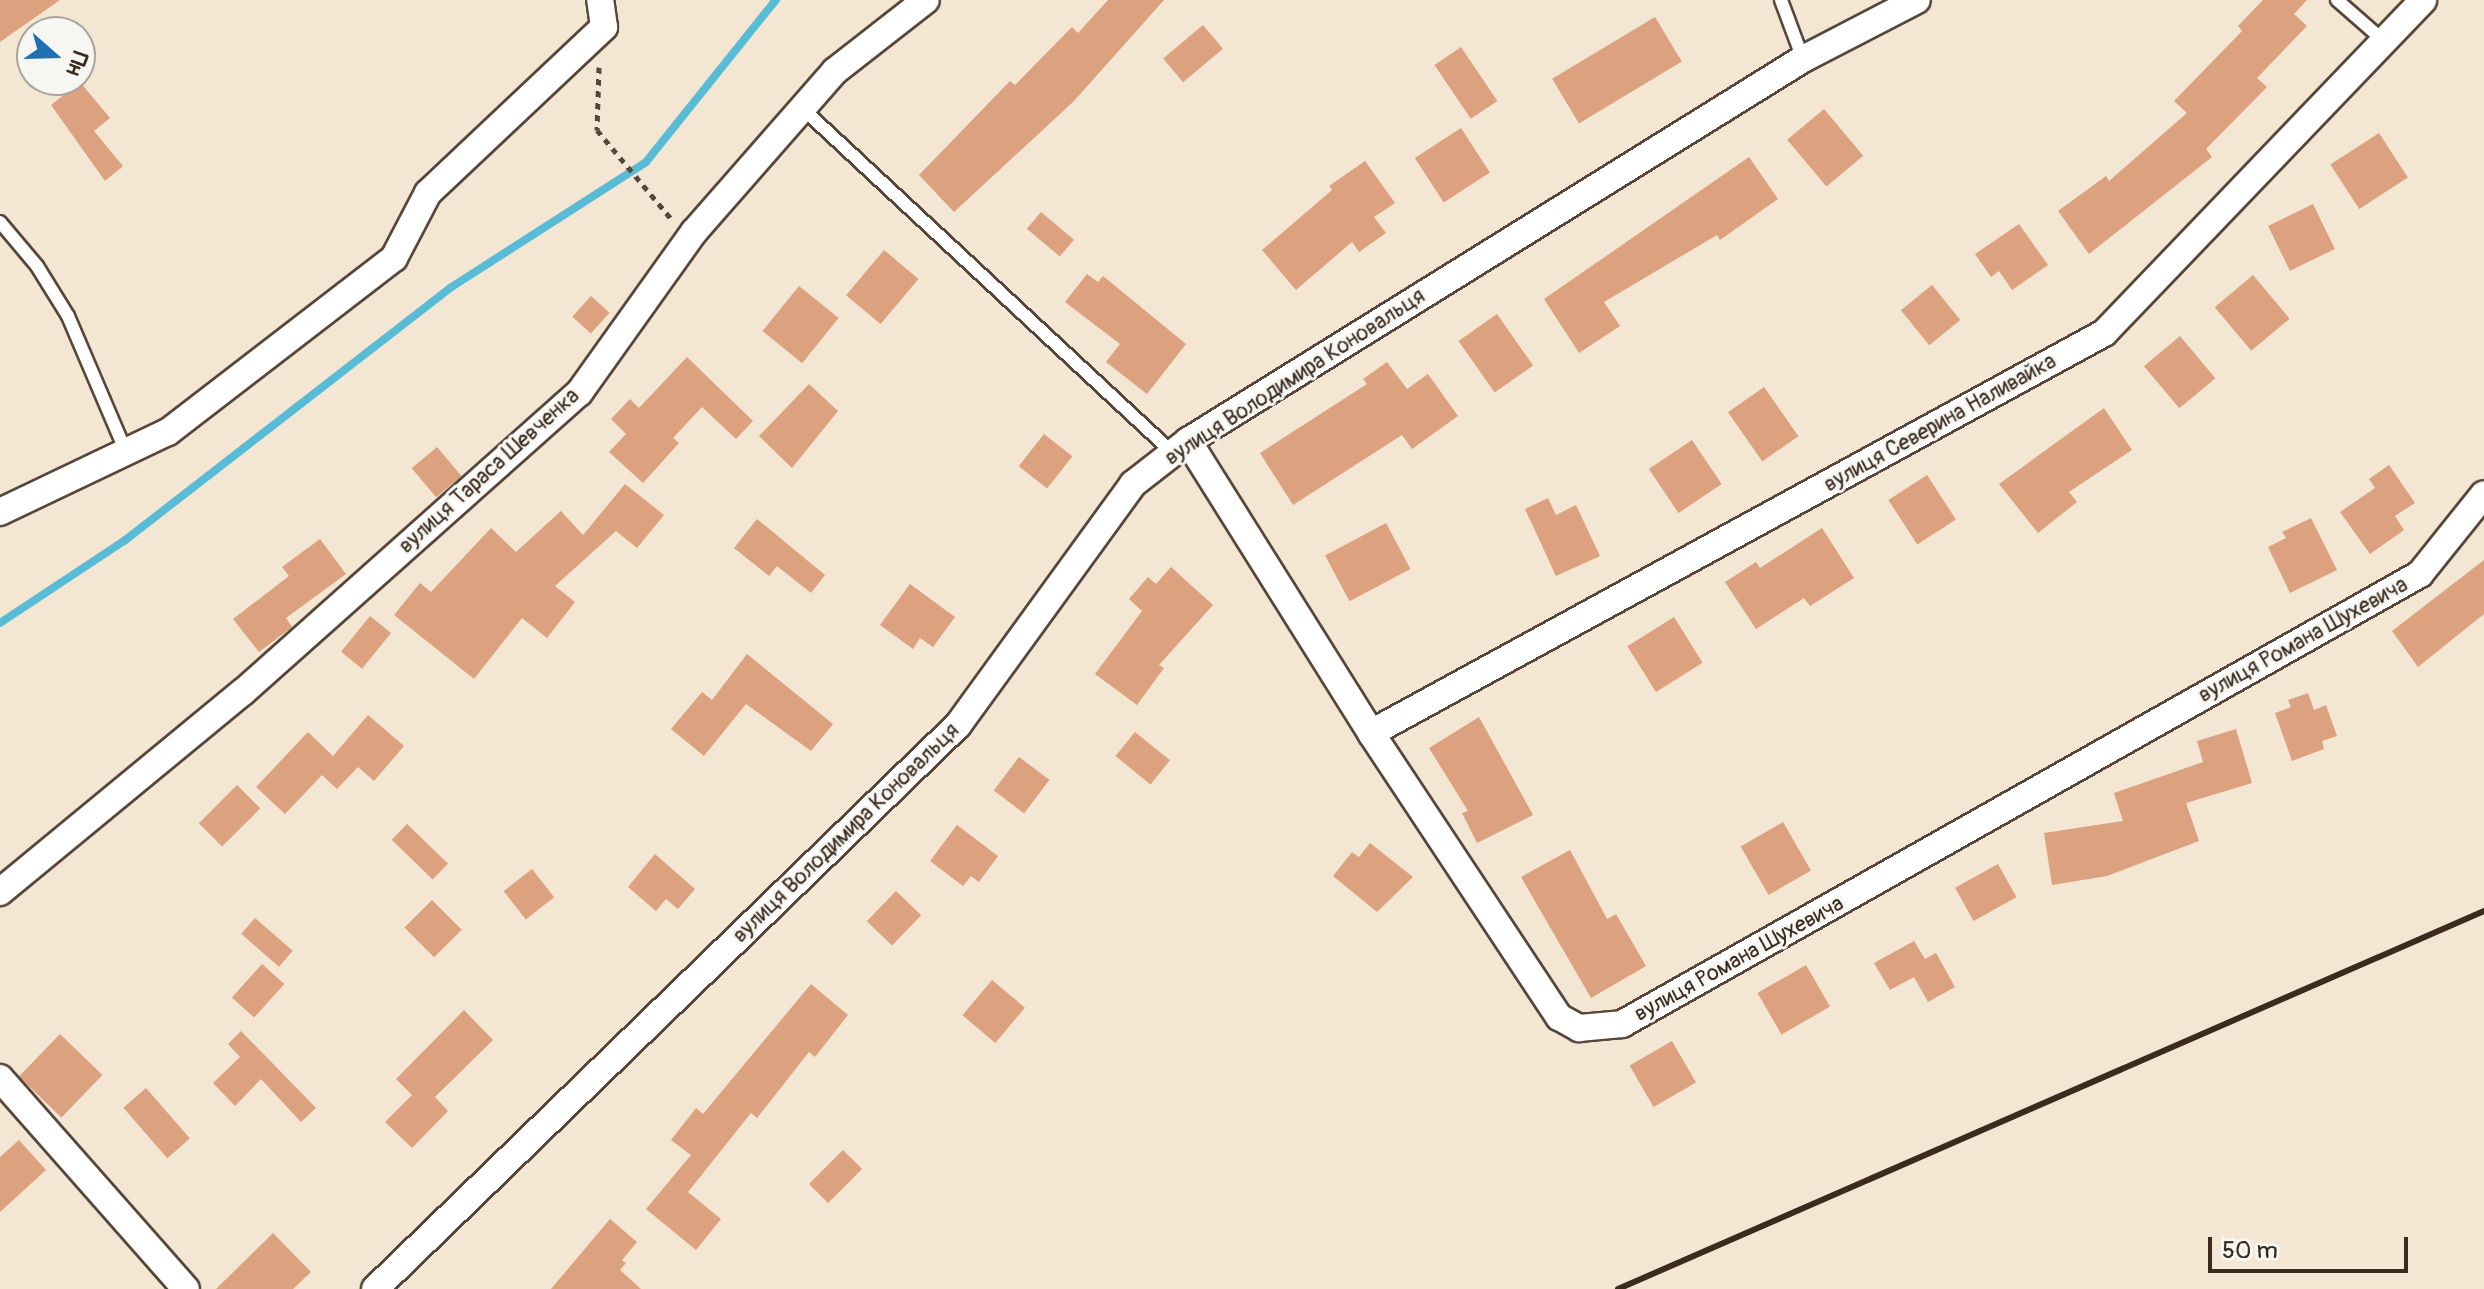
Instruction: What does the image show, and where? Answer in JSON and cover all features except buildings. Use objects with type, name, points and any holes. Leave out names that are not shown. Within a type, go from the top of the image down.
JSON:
[{"type":"street","points":[[0,512],[168,432],[394,258],[428,193],[604,27],[600,0]]},
{"type":"street","name":"вулиця Тараса Шевченка","points":[[0,892],[243,692],[579,393],[684,247],[802,108],[835,71],[926,0]]},
{"type":"street","name":"вулиця Володимира Коновальця","points":[[375,1289],[958,725],[1133,484],[1181,447],[1803,59],[1917,0]]},
{"type":"street","name":"вулиця Северина Наливайка","points":[[1371,733],[2104,333],[2423,0]]},
{"type":"street","name":"вулиця Романа Шухевича","points":[[1181,447],[1559,1017],[1579,1028],[1622,1024],[2420,574],[2484,494]]},
{"type":"street","points":[[0,1078],[186,1289]]},
{"type":"lane","points":[[1781,0],[1803,59]]},
{"type":"lane","points":[[2337,0],[2384,41]]},
{"type":"lane","points":[[802,108],[1181,447]]},
{"type":"lane","points":[[0,222],[37,266],[68,316],[126,452]]},
{"type":"path","points":[[604,27],[597,130],[618,161],[669,212],[684,247]]},
{"type":"waterway","points":[[0,623],[124,541],[450,288],[646,162],[776,0]]},
{"type":"railway","points":[[1618,1289],[2484,911]]}]
